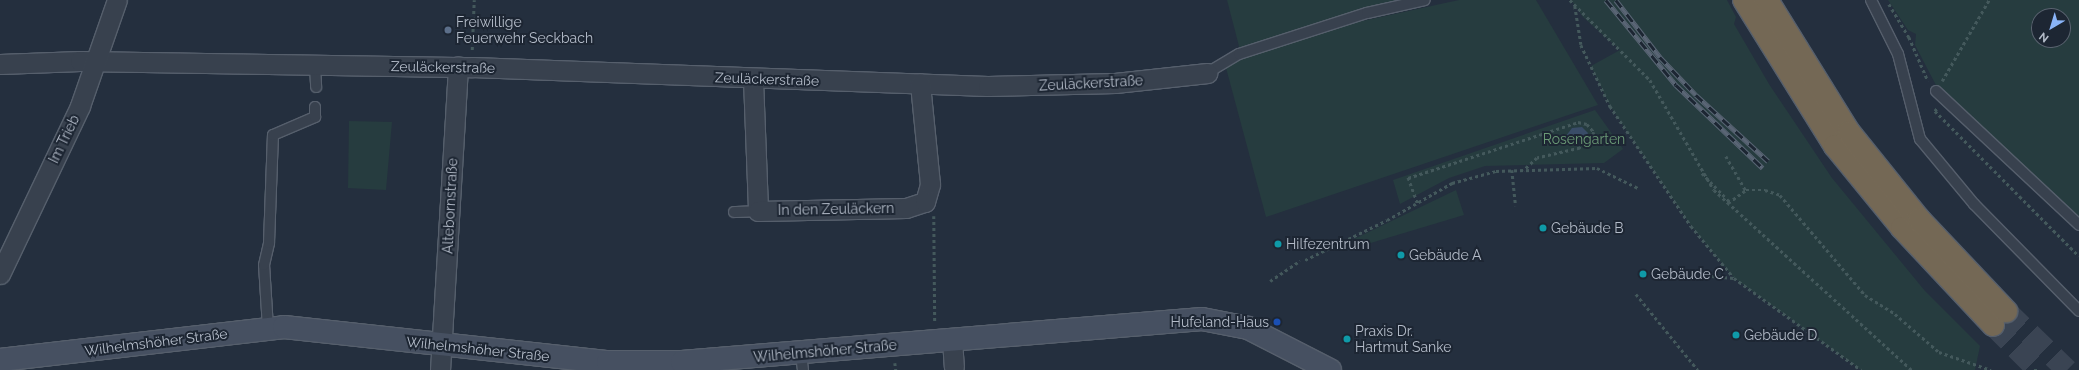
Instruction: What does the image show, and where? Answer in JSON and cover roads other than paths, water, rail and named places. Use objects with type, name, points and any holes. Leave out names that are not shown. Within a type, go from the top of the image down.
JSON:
[{"type":"highway","points":[[1754,3],[1859,144],[1999,318]]},
{"type":"main road","name":"Wilhelmshöher Straße","points":[[0,360],[268,328],[304,328],[443,346],[629,363],[802,362],[945,340],[1202,319],[1248,328],[1330,370]]},
{"type":"street","name":"Im Trieb","points":[[0,274],[80,106],[117,0]]},
{"type":"street","name":"Zeuläckerstraße","points":[[0,64],[95,62],[465,67],[753,79],[1048,86],[1207,73]]},
{"type":"street","name":"Altebornstraße","points":[[440,370],[465,67]]},
{"type":"street","name":"In den Zeuläckern","points":[[753,79],[758,211],[906,208],[925,202],[930,184],[920,83]]},
{"type":"street","points":[[945,340],[954,367]]},
{"type":"lane","name":"Zeuläckerstraße","points":[[1207,73],[1239,54],[1367,13],[1425,0]]},
{"type":"lane","points":[[1871,0],[1898,54],[1920,139],[1974,204],[2079,311]]},
{"type":"lane","points":[[316,65],[316,88]]},
{"type":"lane","points":[[1936,91],[2079,225]]},
{"type":"lane","points":[[268,328],[264,265],[269,243],[273,135],[315,117],[315,107]]},
{"type":"lane","points":[[734,212],[758,211]]},
{"type":"water","points":[[1582,127],[1588,133],[1584,140],[1573,142],[1566,136],[1572,128]]},
{"type":"tunnel","points":[[2006,311],[2067,370]]},
{"type":"tunnel","points":[[1993,325],[2038,370]]},
{"type":"railway","points":[[1606,0],[1676,85],[1763,168]]},
{"type":"railway","points":[[1616,0],[1660,57],[1696,95],[1768,161]]},
{"type":"place","name":"Freiwillige Feuerwehr Seckbach","points":[[448,30]]},
{"type":"place","name":"Gebäude B","points":[[1543,228]]},
{"type":"place","name":"Hilfezentrum","points":[[1278,244]]},
{"type":"place","name":"Gebäude A","points":[[1401,255]]},
{"type":"place","name":"Gebäude C","points":[[1643,274]]},
{"type":"place","name":"Hufeland-Haus","points":[[1277,322]]},
{"type":"place","name":"Gebäude D","points":[[1736,335]]},
{"type":"place","name":"Praxis Dr. Hartmut Sanke","points":[[1347,339]]},
{"type":"park label","name":"Rosengarten","points":[[1584,139]]}]
